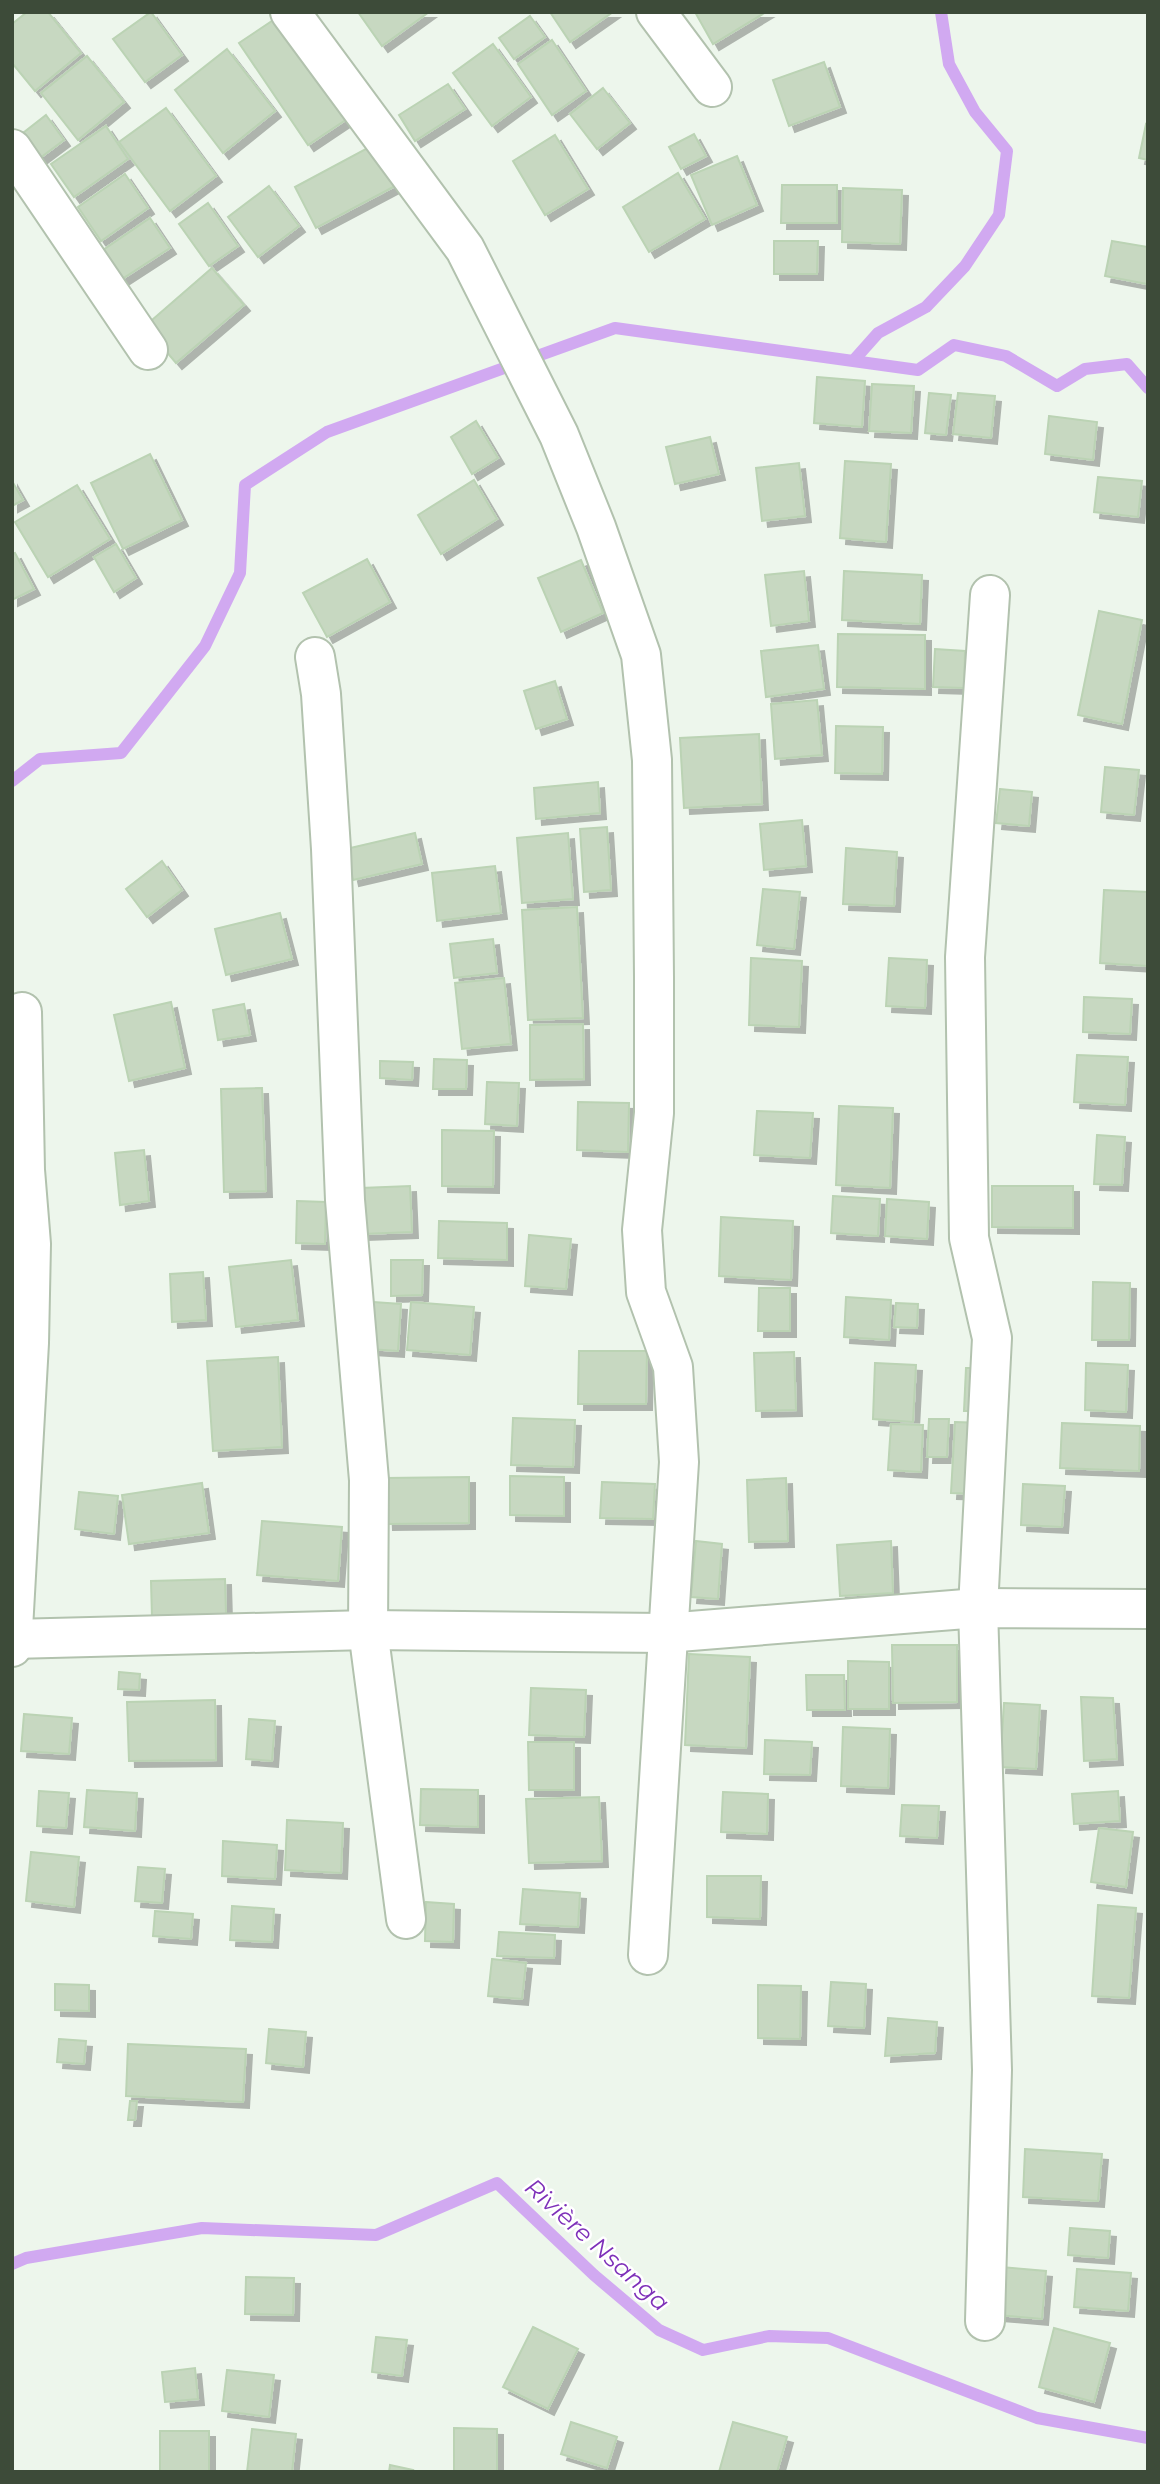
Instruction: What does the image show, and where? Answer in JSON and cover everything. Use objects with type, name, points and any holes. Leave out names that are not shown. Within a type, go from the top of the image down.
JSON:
[{"type":"street","points":[[290,12],[465,249],[559,435],[596,527],[641,655],[652,760],[654,1058],[654,1113],[642,1230],[646,1292],[673,1367],[679,1462],[666,1633],[648,1955]]},
{"type":"street","points":[[656,12],[712,87]]},
{"type":"street","points":[[12,149],[148,350]]},
{"type":"street","points":[[985,2321],[992,2070],[978,1608],[992,1338],[969,1238],[965,957],[990,594]]},
{"type":"street","points":[[315,657],[321,694],[331,849],[345,1200],[369,1480],[368,1630],[406,1919]]},
{"type":"street","points":[[12,1647],[31,1256],[25,1170],[22,1012]]},
{"type":"street","points":[[12,1639],[368,1630],[666,1633],[978,1608],[1148,1609]]},
{"type":"building","points":[[27,12],[48,12],[81,53],[35,91],[12,63],[12,24]]},
{"type":"building","points":[[151,12],[182,55],[145,82],[113,39]]},
{"type":"building","points":[[358,12],[429,12],[382,46]]},
{"type":"building","points":[[550,12],[613,12],[570,42]]},
{"type":"building","points":[[695,12],[766,12],[713,44]]},
{"type":"building","points":[[281,15],[350,117],[308,145],[239,43]]},
{"type":"building","points":[[530,16],[545,37],[514,59],[499,38]]},
{"type":"building","points":[[552,40],[586,91],[552,115],[518,64]]},
{"type":"building","points":[[493,44],[531,97],[492,126],[453,73]]},
{"type":"building","points":[[227,49],[275,111],[223,153],[175,90]]},
{"type":"building","points":[[87,56],[124,102],[78,140],[41,93]]},
{"type":"building","points":[[824,62],[840,107],[789,126],[773,80]]},
{"type":"building","points":[[448,84],[465,109],[415,141],[399,115]]},
{"type":"building","points":[[603,88],[630,123],[597,149],[570,114]]},
{"type":"building","points":[[166,108],[216,176],[170,211],[119,142]]},
{"type":"building","points":[[46,115],[64,140],[32,164],[14,140]]},
{"type":"building","points":[[1146,124],[1148,125],[1148,160],[1139,158]]},
{"type":"building","points":[[106,126],[128,159],[74,197],[51,164]]},
{"type":"building","points":[[694,134],[706,156],[681,169],[669,147]]},
{"type":"building","points":[[555,135],[588,189],[545,215],[513,161]]},
{"type":"building","points":[[375,144],[397,185],[316,228],[295,187]]},
{"type":"building","points":[[737,156],[757,205],[712,225],[691,175]]},
{"type":"building","points":[[678,173],[705,219],[649,252],[623,207]]},
{"type":"building","points":[[125,174],[148,208],[101,241],[78,207]]},
{"type":"building","points":[[782,185],[837,185],[837,223],[781,223]]},
{"type":"building","points":[[269,186],[299,226],[258,257],[228,217]]},
{"type":"building","points":[[843,188],[902,190],[900,244],[842,242]]},
{"type":"building","points":[[208,203],[238,246],[209,266],[179,224]]},
{"type":"building","points":[[150,218],[170,248],[122,279],[103,250]]},
{"type":"building","points":[[774,241],[818,241],[817,274],[774,274]]},
{"type":"building","points":[[1112,241],[1148,247],[1147,284],[1105,276]]},
{"type":"building","points":[[212,268],[244,305],[176,363],[145,326]]},
{"type":"building","points":[[817,377],[865,381],[862,427],[814,423]]},
{"type":"building","points":[[872,384],[914,386],[911,433],[869,431]]},
{"type":"building","points":[[929,393],[951,395],[946,435],[925,433]]},
{"type":"building","points":[[958,393],[995,396],[991,438],[953,434]]},
{"type":"building","points":[[1049,416],[1097,422],[1093,460],[1045,454]]},
{"type":"building","points":[[476,421],[498,458],[472,474],[451,437]]},
{"type":"building","points":[[710,437],[719,474],[675,484],[666,447]]},
{"type":"building","points":[[150,454],[182,520],[123,549],[91,483]]},
{"type":"building","points":[[845,461],[891,464],[886,542],[840,538]]},
{"type":"building","points":[[799,463],[805,516],[762,521],[756,468]]},
{"type":"building","points":[[1098,477],[1142,481],[1138,517],[1094,512]]},
{"type":"building","points":[[474,480],[497,519],[441,554],[418,515]]},
{"type":"building","points":[[12,481],[23,500],[12,506]]},
{"type":"building","points":[[77,485],[110,539],[48,577],[15,522]]},
{"type":"building","points":[[116,544],[136,578],[114,592],[94,557]]},
{"type":"building","points":[[15,553],[34,589],[12,600],[12,554]]},
{"type":"building","points":[[367,559],[390,602],[327,637],[303,593]]},
{"type":"building","points":[[581,560],[603,613],[561,632],[538,578]]},
{"type":"building","points":[[804,571],[809,621],[771,626],[765,575]]},
{"type":"building","points":[[844,571],[922,575],[920,624],[842,620]]},
{"type":"building","points":[[1099,611],[1142,620],[1122,724],[1078,715]]},
{"type":"building","points":[[838,634],[925,635],[925,689],[837,687]]},
{"type":"building","points":[[818,645],[824,689],[766,697],[761,651]]},
{"type":"building","points":[[935,649],[965,651],[964,688],[933,687]]},
{"type":"building","points":[[555,681],[567,719],[536,729],[524,691]]},
{"type":"building","points":[[817,700],[822,755],[775,759],[771,704]]},
{"type":"building","points":[[836,726],[883,727],[882,774],[835,773]]},
{"type":"building","points":[[759,734],[762,804],[684,808],[680,738]]},
{"type":"building","points":[[1105,767],[1139,770],[1134,815],[1101,812]]},
{"type":"building","points":[[598,782],[600,813],[536,819],[534,788]]},
{"type":"building","points":[[1000,789],[1032,792],[1029,826],[996,823]]},
{"type":"building","points":[[802,820],[806,866],[764,870],[760,824]]},
{"type":"building","points":[[607,827],[611,890],[584,892],[580,829]]},
{"type":"building","points":[[415,833],[422,864],[353,880],[346,849]]},
{"type":"building","points":[[568,833],[573,899],[522,903],[517,838]]},
{"type":"building","points":[[846,848],[897,852],[894,906],[843,904]]},
{"type":"building","points":[[162,861],[182,890],[147,917],[126,889]]},
{"type":"building","points":[[495,866],[501,913],[437,921],[432,873]]},
{"type":"building","points":[[763,889],[800,892],[794,949],[757,945]]},
{"type":"building","points":[[1104,890],[1148,892],[1148,966],[1100,963]]},
{"type":"building","points":[[577,907],[583,1018],[528,1020],[522,910]]},
{"type":"building","points":[[280,913],[292,959],[226,975],[215,929]]},
{"type":"building","points":[[493,939],[497,973],[454,978],[450,944]]},
{"type":"building","points":[[751,958],[802,961],[799,1027],[749,1025]]},
{"type":"building","points":[[889,958],[927,960],[925,1008],[886,1006]]},
{"type":"building","points":[[504,978],[511,1044],[462,1049],[455,983]]},
{"type":"building","points":[[1084,997],[1132,999],[1130,1034],[1083,1032]]},
{"type":"building","points":[[171,1002],[185,1068],[129,1081],[114,1015]]},
{"type":"building","points":[[244,1004],[250,1035],[218,1040],[213,1010]]},
{"type":"building","points":[[583,1024],[584,1079],[530,1080],[530,1025]]},
{"type":"building","points":[[1077,1055],[1128,1057],[1125,1105],[1074,1102]]},
{"type":"building","points":[[434,1059],[467,1060],[466,1089],[433,1089]]},
{"type":"building","points":[[380,1061],[413,1062],[412,1080],[380,1078]]},
{"type":"building","points":[[487,1082],[519,1083],[517,1126],[485,1124]]},
{"type":"building","points":[[262,1088],[266,1191],[224,1192],[221,1089]]},
{"type":"building","points":[[578,1102],[629,1103],[628,1152],[577,1150]]},
{"type":"building","points":[[839,1106],[893,1108],[890,1188],[836,1185]]},
{"type":"building","points":[[757,1111],[813,1113],[810,1158],[754,1155]]},
{"type":"building","points":[[442,1130],[494,1131],[493,1187],[442,1186]]},
{"type":"building","points":[[1097,1135],[1125,1137],[1122,1185],[1094,1184]]},
{"type":"building","points":[[144,1150],[149,1201],[120,1205],[115,1153]]},
{"type":"building","points":[[410,1186],[412,1232],[362,1234],[361,1188]]},
{"type":"building","points":[[992,1186],[1073,1186],[1073,1228],[992,1227]]},
{"type":"building","points":[[833,1196],[880,1199],[878,1236],[831,1233]]},
{"type":"building","points":[[887,1199],[929,1202],[927,1239],[885,1236]]},
{"type":"building","points":[[297,1201],[326,1202],[325,1244],[296,1243]]},
{"type":"building","points":[[721,1217],[793,1221],[791,1280],[719,1276]]},
{"type":"building","points":[[439,1221],[507,1223],[507,1260],[438,1258]]},
{"type":"building","points":[[529,1235],[571,1239],[566,1289],[525,1286]]},
{"type":"building","points":[[291,1260],[298,1320],[236,1327],[229,1267]]},
{"type":"building","points":[[391,1260],[423,1260],[422,1295],[391,1296]]},
{"type":"building","points":[[203,1272],[206,1320],[172,1322],[170,1274]]},
{"type":"building","points":[[1093,1282],[1130,1283],[1129,1340],[1092,1340]]},
{"type":"building","points":[[759,1288],[790,1288],[790,1331],[758,1331]]},
{"type":"building","points":[[846,1297],[891,1300],[889,1340],[844,1337]]},
{"type":"building","points":[[373,1302],[401,1304],[398,1351],[369,1349]]},
{"type":"building","points":[[411,1302],[474,1307],[470,1355],[407,1350]]},
{"type":"building","points":[[896,1303],[918,1304],[917,1328],[894,1327]]},
{"type":"building","points":[[579,1351],[647,1351],[646,1404],[578,1404]]},
{"type":"building","points":[[794,1352],[796,1410],[756,1411],[754,1353]]},
{"type":"building","points":[[278,1357],[282,1447],[213,1451],[207,1361]]},
{"type":"building","points":[[875,1363],[916,1365],[913,1422],[873,1419]]},
{"type":"building","points":[[1086,1363],[1128,1365],[1126,1412],[1085,1410]]},
{"type":"building","points":[[966,1368],[986,1368],[984,1411],[964,1411]]},
{"type":"building","points":[[513,1418],[575,1420],[573,1467],[511,1465]]},
{"type":"building","points":[[929,1419],[949,1419],[947,1457],[927,1457]]},
{"type":"building","points":[[955,1422],[984,1423],[981,1494],[951,1493]]},
{"type":"building","points":[[1062,1423],[1140,1426],[1139,1471],[1060,1468]]},
{"type":"building","points":[[891,1424],[923,1425],[921,1472],[888,1470]]},
{"type":"building","points":[[510,1476],[564,1477],[564,1516],[510,1515]]},
{"type":"building","points":[[469,1477],[469,1523],[387,1524],[385,1478]]},
{"type":"building","points":[[786,1478],[788,1541],[749,1542],[747,1480]]},
{"type":"building","points":[[602,1482],[655,1484],[653,1519],[600,1518]]},
{"type":"building","points":[[202,1483],[209,1533],[129,1544],[122,1495]]},
{"type":"building","points":[[1023,1484],[1065,1486],[1062,1527],[1021,1525]]},
{"type":"building","points":[[79,1492],[118,1496],[114,1534],[75,1529]]},
{"type":"building","points":[[262,1521],[342,1527],[338,1581],[257,1575]]},
{"type":"building","points":[[696,1541],[722,1544],[718,1599],[691,1597]]},
{"type":"building","points":[[891,1541],[893,1593],[840,1596],[837,1545]]},
{"type":"building","points":[[225,1579],[226,1614],[152,1617],[151,1581]]},
{"type":"building","points":[[892,1645],[957,1645],[957,1702],[893,1703]]},
{"type":"building","points":[[689,1654],[750,1657],[746,1748],[685,1745]]},
{"type":"building","points":[[848,1661],[889,1662],[889,1709],[848,1709]]},
{"type":"building","points":[[119,1672],[140,1674],[139,1690],[118,1689]]},
{"type":"building","points":[[806,1675],[844,1675],[845,1710],[807,1710]]},
{"type":"building","points":[[531,1688],[586,1690],[584,1737],[529,1735]]},
{"type":"building","points":[[1081,1697],[1113,1698],[1117,1759],[1084,1761]]},
{"type":"building","points":[[215,1700],[216,1760],[129,1761],[127,1702]]},
{"type":"building","points":[[1004,1703],[1040,1705],[1036,1769],[1000,1767]]},
{"type":"building","points":[[24,1714],[72,1718],[69,1754],[21,1751]]},
{"type":"building","points":[[249,1719],[275,1721],[272,1761],[246,1759]]},
{"type":"building","points":[[843,1727],[890,1729],[888,1788],[841,1786]]},
{"type":"building","points":[[765,1740],[812,1742],[810,1775],[764,1774]]},
{"type":"building","points":[[528,1742],[574,1742],[574,1790],[529,1790]]},
{"type":"building","points":[[421,1789],[478,1790],[478,1827],[420,1825]]},
{"type":"building","points":[[87,1790],[137,1793],[135,1831],[84,1827]]},
{"type":"building","points":[[39,1791],[69,1793],[66,1828],[37,1826]]},
{"type":"building","points":[[1118,1791],[1120,1821],[1074,1824],[1072,1794]]},
{"type":"building","points":[[723,1792],[768,1794],[767,1834],[721,1832]]},
{"type":"building","points":[[599,1797],[602,1861],[529,1863],[526,1799]]},
{"type":"building","points":[[902,1805],[939,1806],[937,1838],[900,1836]]},
{"type":"building","points":[[287,1820],[343,1823],[341,1873],[285,1870]]},
{"type":"building","points":[[1099,1828],[1133,1832],[1126,1887],[1091,1882]]},
{"type":"building","points":[[223,1841],[277,1845],[275,1879],[222,1876]]},
{"type":"building","points":[[31,1852],[79,1857],[74,1907],[26,1901]]},
{"type":"building","points":[[138,1867],[165,1869],[162,1903],[135,1901]]},
{"type":"building","points":[[707,1876],[761,1876],[760,1919],[707,1917]]},
{"type":"building","points":[[523,1889],[580,1893],[578,1927],[520,1924]]},
{"type":"building","points":[[426,1902],[454,1904],[453,1942],[425,1941]]},
{"type":"building","points":[[1098,1905],[1136,1908],[1129,1998],[1092,1996]]},
{"type":"building","points":[[232,1906],[274,1909],[272,1942],[230,1940]]},
{"type":"building","points":[[155,1911],[193,1914],[191,1939],[153,1936]]},
{"type":"building","points":[[499,1932],[555,1935],[554,1958],[497,1956]]},
{"type":"building","points":[[492,1959],[526,1963],[522,1999],[488,1996]]},
{"type":"building","points":[[831,1982],[866,1984],[864,2028],[828,2026]]},
{"type":"building","points":[[55,1984],[89,1985],[89,2011],[55,2010]]},
{"type":"building","points":[[758,1985],[801,1986],[800,2039],[758,2038]]},
{"type":"building","points":[[888,2018],[937,2022],[935,2053],[885,2056]]},
{"type":"building","points":[[269,2029],[306,2032],[303,2067],[266,2063]]},
{"type":"building","points":[[59,2039],[86,2041],[84,2064],[57,2062]]},
{"type":"building","points":[[128,2044],[246,2049],[243,2102],[126,2096]]},
{"type":"building","points":[[130,2101],[137,2101],[135,2120],[128,2120]]},
{"type":"building","points":[[1025,2149],[1102,2154],[1098,2201],[1023,2197]]},
{"type":"building","points":[[1070,2228],[1110,2231],[1108,2258],[1068,2255]]},
{"type":"building","points":[[1001,2267],[1046,2271],[1042,2319],[997,2315]]},
{"type":"building","points":[[1077,2269],[1131,2273],[1128,2311],[1074,2307]]},
{"type":"building","points":[[246,2277],[294,2278],[293,2315],[245,2314]]},
{"type":"building","points":[[533,2327],[578,2349],[548,2409],[503,2387]]},
{"type":"building","points":[[1054,2328],[1110,2343],[1094,2402],[1039,2387]]},
{"type":"building","points":[[376,2337],[407,2340],[402,2376],[372,2372]]},
{"type":"building","points":[[195,2368],[198,2399],[165,2402],[162,2372]]},
{"type":"building","points":[[227,2370],[274,2375],[269,2417],[222,2411]]},
{"type":"building","points":[[571,2422],[617,2437],[607,2468],[561,2454]]},
{"type":"building","points":[[733,2422],[787,2437],[777,2472],[719,2472]]},
{"type":"building","points":[[454,2428],[497,2429],[497,2472],[454,2472]]},
{"type":"building","points":[[252,2429],[296,2434],[292,2472],[247,2472]]},
{"type":"building","points":[[160,2431],[209,2431],[209,2472],[160,2472]]},
{"type":"building","points":[[390,2465],[413,2470],[389,2472]]},
{"type":"waterway","points":[[854,360],[878,333],[926,307],[965,266],[999,215],[1007,151],[975,112],[949,64],[941,12]]},
{"type":"waterway","points":[[12,781],[40,759],[121,753],[205,646],[240,573],[245,485],[327,432],[615,328],[918,370],[954,345],[1006,356],[1057,386],[1085,369],[1127,364],[1148,388]]},
{"type":"waterway","name":"Rivière Nsanga","points":[[12,2264],[26,2258],[202,2228],[376,2235],[497,2183],[594,2275],[659,2330],[703,2350],[769,2336],[828,2338],[1037,2418],[1148,2438]]}]
